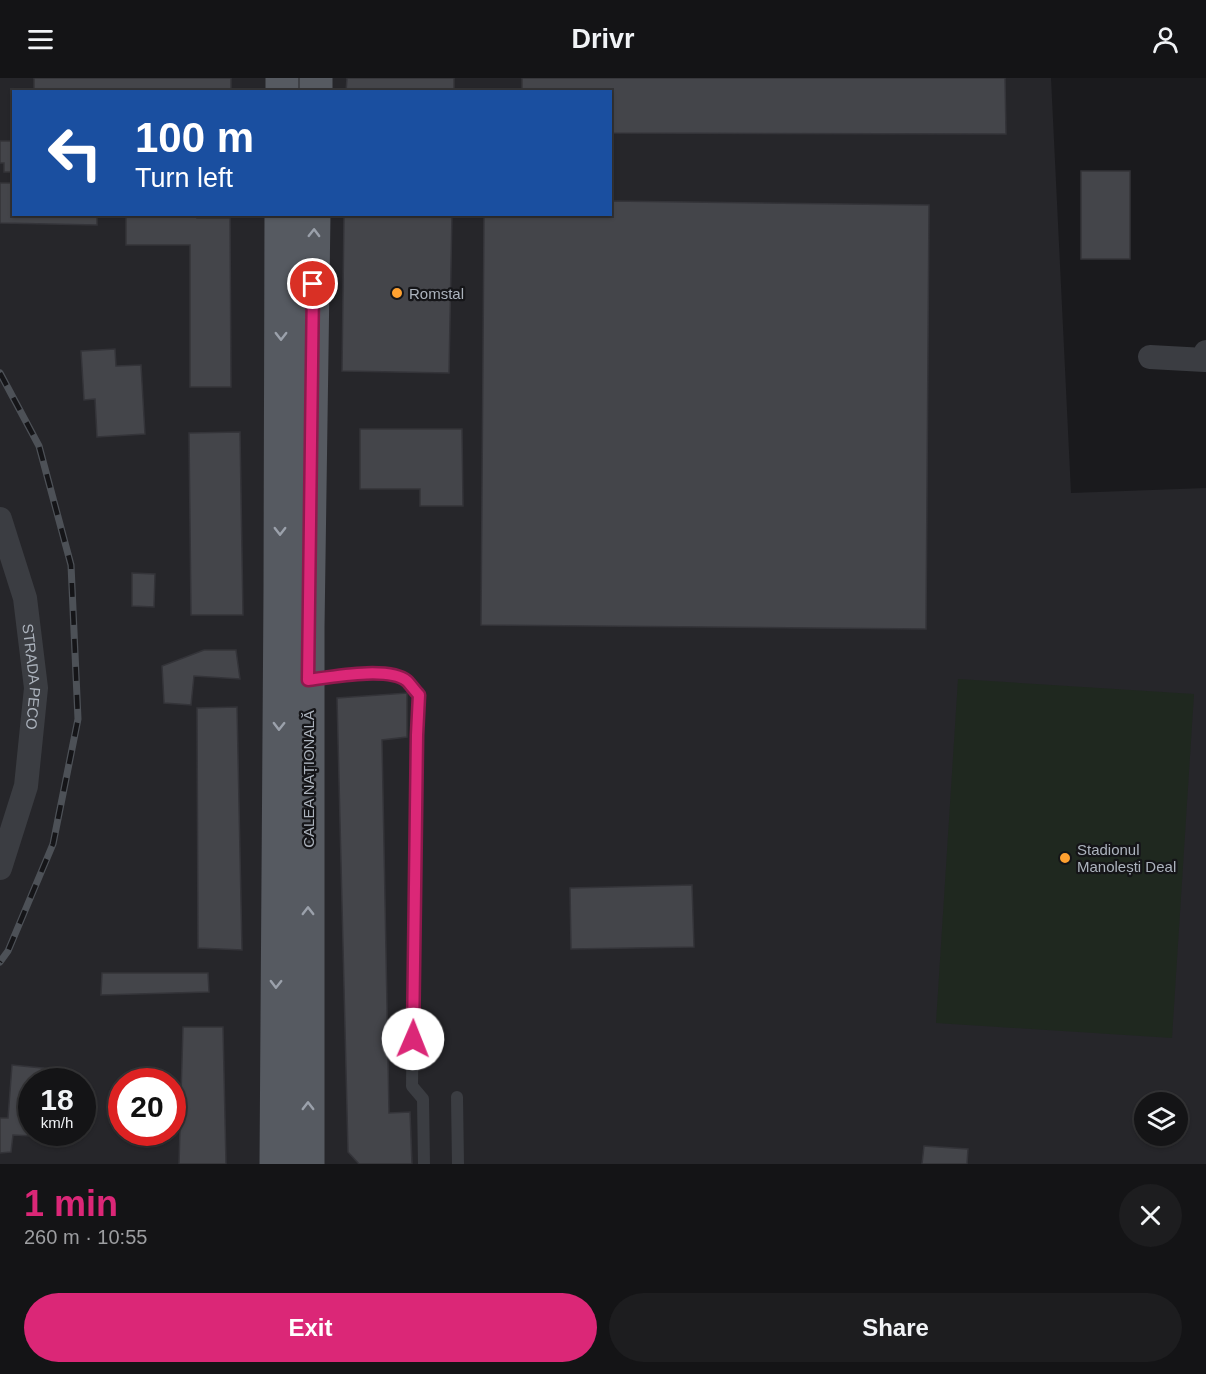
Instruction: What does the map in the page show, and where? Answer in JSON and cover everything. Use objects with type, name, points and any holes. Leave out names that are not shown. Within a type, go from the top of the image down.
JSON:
[{"type":"main road","name":"CALEA NAȚIONALĂ","points":[[276,1164],[281,216]]},
{"type":"main road","name":"CALEA NAȚIONALĂ","points":[[308,1164],[308,680],[314,216]]},
{"type":"street","points":[[1150,357],[1205,360],[1206,352]]},
{"type":"street","name":"STRADA PECO","points":[[0,519],[25,598],[36,688],[26,786],[0,868]]},
{"type":"lane","points":[[308,680],[372,672],[405,679],[419,695],[412,1086],[423,1099],[424,1164]]},
{"type":"lane","points":[[457,1098],[458,1164]]},
{"type":"shaded area","points":[[0,78],[1051,78],[1071,493],[1206,488],[1206,1164],[0,1164]]},
{"type":"shaded area","name":"Stadionul Manolești Deal","points":[[958,679],[1194,694],[1172,1038],[936,1023]]},
{"type":"building","points":[[34,78],[231,78],[231,90],[34,90]]},
{"type":"building","points":[[347,78],[454,78],[454,90],[346,90]]},
{"type":"building","points":[[522,78],[1005,78],[1006,134],[612,133],[612,90],[522,90]]},
{"type":"building","points":[[0,141],[12,141],[12,172],[4,172],[4,163],[0,163]]},
{"type":"building","points":[[1081,171],[1130,171],[1130,259],[1081,259]]},
{"type":"building","points":[[0,183],[12,183],[12,216],[97,216],[97,225],[0,223]]},
{"type":"building","points":[[612,201],[929,205],[926,629],[481,625],[484,216],[612,216]]},
{"type":"building","points":[[126,216],[230,218],[231,387],[190,387],[190,245],[126,245]]},
{"type":"building","name":"Romstal","points":[[344,216],[452,216],[449,373],[342,371]]},
{"type":"building","points":[[115,349],[116,366],[141,365],[145,434],[97,437],[95,399],[84,400],[81,351]]},
{"type":"building","points":[[360,429],[462,429],[463,506],[420,506],[420,489],[360,489]]},
{"type":"building","points":[[240,432],[243,615],[191,615],[189,433]]},
{"type":"building","points":[[132,573],[155,574],[154,607],[132,606]]},
{"type":"building","points":[[204,650],[236,650],[240,679],[194,676],[191,705],[164,703],[162,666]]},
{"type":"building","points":[[407,693],[407,737],[382,740],[389,1113],[410,1112],[412,1164],[359,1164],[348,1152],[337,698]]},
{"type":"building","points":[[237,707],[242,950],[198,948],[197,708]]},
{"type":"building","points":[[692,885],[694,947],[571,949],[570,888]]},
{"type":"building","points":[[102,973],[208,973],[209,992],[101,995]]},
{"type":"building","points":[[183,1027],[223,1027],[226,1164],[179,1164],[180,1146],[186,1146],[186,1068],[182,1068]]},
{"type":"building","points":[[12,1065],[42,1068],[18,1068],[18,1135],[13,1135],[11,1152],[0,1153],[0,1118],[8,1118]]},
{"type":"building","points":[[924,1146],[968,1149],[967,1164],[922,1164]]},
{"type":"railway","points":[[0,373],[39,446],[71,565],[78,719],[53,844],[8,951],[0,962]]},
{"type":"place","name":"Romstal","points":[[397,293]]},
{"type":"place","name":"Stadionul Manolești Deal","points":[[1065,858]]},
{"type":"route","points":[[313,284],[308,680],[372,672],[405,679],[419,695],[413,1039]]}]
